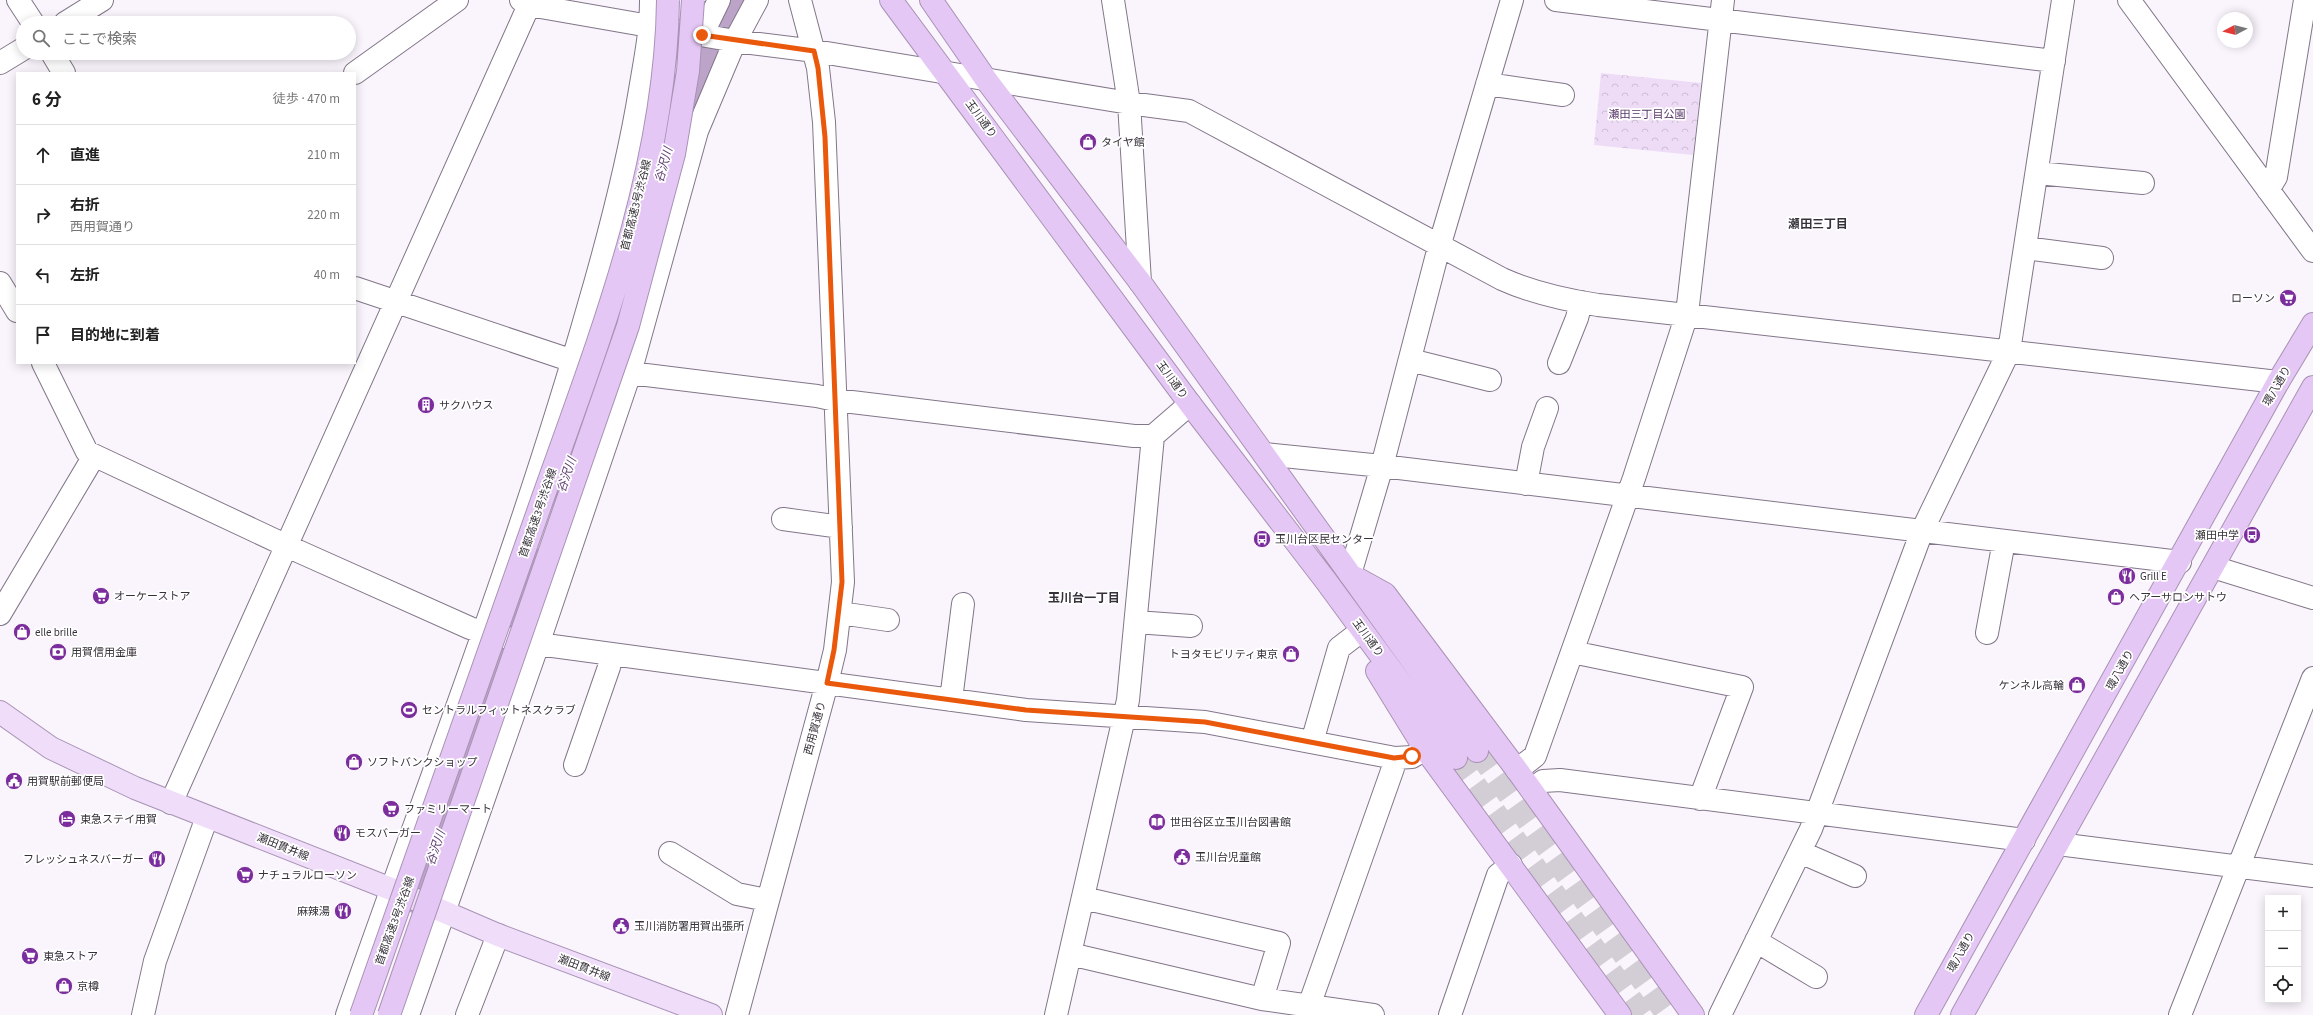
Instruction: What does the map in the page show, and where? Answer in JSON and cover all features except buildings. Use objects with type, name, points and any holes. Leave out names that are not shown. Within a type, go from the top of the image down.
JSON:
[{"type":"highway","name":"首都高速3号渋谷線","points":[[362,1015],[606,316],[641,192],[650,149],[663,69],[668,0]]},
{"type":"highway","points":[[389,1015],[628,326],[674,154],[688,71],[693,0]]},
{"type":"highway","name":"玉川通り","points":[[891,0],[946,72],[1190,404],[1326,580],[1456,758]]},
{"type":"highway","name":"玉川通り","points":[[931,0],[987,81],[1140,282],[1477,751]]},
{"type":"highway","name":"環八通り","points":[[1926,1015],[2180,562],[2278,382],[2313,324]]},
{"type":"highway","points":[[1962,1015],[2313,387]]},
{"type":"highway","points":[[1350,574],[1385,594],[1518,770],[1693,1015]]},
{"type":"highway","points":[[1326,580],[1356,635],[1407,722],[1425,749],[1620,1015]]},
{"type":"main road","name":"瀬田貫井線","points":[[0,712],[63,755],[172,803],[390,889],[498,935],[711,1015]]},
{"type":"street","points":[[18,0],[28,16]]},
{"type":"street","points":[[76,16],[102,0]]},
{"type":"street","points":[[356,72],[457,0]]},
{"type":"street","points":[[347,1015],[390,889],[484,633],[573,361],[608,237],[632,141],[651,26],[651,0]]},
{"type":"street","points":[[702,35],[720,0]]},
{"type":"street","points":[[408,1015],[538,644],[630,373],[697,131],[735,41],[757,0]]},
{"type":"street","name":"西用賀通り","points":[[737,1015],[827,683],[840,613],[842,582],[825,137],[818,68],[800,0]]},
{"type":"street","points":[[1113,0],[1129,103],[1140,282]]},
{"type":"street","points":[[1350,574],[1382,466],[1439,247],[1512,0]]},
{"type":"street","points":[[1556,0],[1722,10],[2054,61]]},
{"type":"street","points":[[1720,1015],[1818,813],[1922,531],[2009,351],[2063,0]]},
{"type":"street","points":[[2129,0],[2313,251]]},
{"type":"street","points":[[2268,190],[2276,177],[2305,0]]},
{"type":"street","points":[[172,803],[394,303],[525,2],[735,41],[814,51],[946,72],[987,81],[1189,111],[1428,238],[1439,247],[1519,286],[1581,302],[2278,382]]},
{"type":"street","points":[[1518,770],[1535,756],[1627,497],[1687,314],[1722,10]]},
{"type":"street","points":[[0,63],[16,53]]},
{"type":"street","points":[[56,60],[63,72]]},
{"type":"street","points":[[1488,84],[1563,95]]},
{"type":"street","points":[[2037,173],[2143,183]]},
{"type":"street","points":[[2026,248],[2102,258]]},
{"type":"street","points":[[356,288],[394,303],[573,361],[630,373],[817,396],[835,400],[1134,436],[1153,436],[1190,404]]},
{"type":"street","points":[[1559,363],[1577,318],[1581,302]]},
{"type":"street","points":[[1410,360],[1490,380]]},
{"type":"street","points":[[43,364],[87,452],[286,546],[484,633],[538,644],[1026,710],[1205,722],[1394,758],[1412,756],[1425,749]]},
{"type":"street","points":[[1526,484],[1533,447],[1547,408]]},
{"type":"street","points":[[1056,1015],[1128,700],[1153,436]]},
{"type":"street","points":[[1264,454],[1382,466],[1627,497],[2180,562]]},
{"type":"street","points":[[0,614],[94,456]]},
{"type":"street","points":[[783,519],[841,527]]},
{"type":"street","points":[[1987,632],[2004,541]]},
{"type":"street","points":[[2213,566],[2313,598]]},
{"type":"street","points":[[951,700],[962,604]]},
{"type":"street","points":[[840,613],[888,620]]},
{"type":"street","points":[[1136,622],[1191,626]]},
{"type":"street","points":[[1312,742],[1339,648],[1356,635]]},
{"type":"street","points":[[1572,652],[1742,686],[1700,799]]},
{"type":"street","points":[[575,765],[609,667],[612,654]]},
{"type":"street","points":[[2180,1015],[2313,678]]},
{"type":"street","points":[[1308,1006],[1393,768],[1394,758]]},
{"type":"street","points":[[1532,790],[1543,781],[1560,780],[2024,840]]},
{"type":"street","points":[[143,1015],[155,961],[207,817]]},
{"type":"street","points":[[2058,844],[2313,876]]},
{"type":"street","points":[[1800,852],[1855,876]]},
{"type":"street","points":[[670,853],[738,894],[767,900]]},
{"type":"street","points":[[1450,1015],[1498,875],[1511,865]]},
{"type":"street","points":[[1083,898],[1279,943],[1262,999]]},
{"type":"street","points":[[467,1015],[498,935]]},
{"type":"street","points":[[1756,941],[1816,977]]},
{"type":"street","points":[[1070,954],[1262,999],[1373,1015]]},
{"type":"green space","name":"瀬田三丁目公園","points":[[1601,73],[1701,83],[1693,155],[1594,145]]},
{"type":"waterway","name":"谷沢川","points":[[725,23],[737,0]]},
{"type":"waterway","name":"谷沢川","points":[[677,123],[713,48]]},
{"type":"waterway","name":"谷沢川","points":[[605,369],[631,273]]},
{"type":"waterway","name":"谷沢川","points":[[418,897],[534,565]]},
{"type":"tunnel","points":[[1477,751],[1667,1015]]},
{"type":"tunnel","points":[[1456,758],[1643,1015]]},
{"type":"place","name":"タイヤ館","points":[[1088,142]]},
{"type":"place","name":"ローソン","points":[[2288,298]]},
{"type":"place","name":"サクハウス","points":[[426,405]]},
{"type":"place","name":"瀬田中学","points":[[2252,535]]},
{"type":"place","name":"玉川台区民センター","points":[[1262,539]]},
{"type":"place","name":"Grill E","points":[[2127,576]]},
{"type":"place","name":"オーケーストア","points":[[101,596]]},
{"type":"place","name":"ヘアーサロンサトウ","points":[[2116,597]]},
{"type":"place","name":"elle brille","points":[[22,632]]},
{"type":"place","name":"用賀信用金庫","points":[[58,652]]},
{"type":"place","name":"トヨタモビリティ東京","points":[[1291,654]]},
{"type":"place","name":"ケンネル高輪","points":[[2077,685]]},
{"type":"place","name":"セントラルフィットネスクラブ","points":[[409,710]]},
{"type":"place","name":"ソフトバンクショップ","points":[[354,762]]},
{"type":"place","name":"用賀駅前郵便局","points":[[14,781]]},
{"type":"place","name":"ファミリーマート","points":[[391,809]]},
{"type":"place","name":"東急ステイ用賀","points":[[67,819]]},
{"type":"place","name":"世田谷区立玉川台図書館","points":[[1157,822]]},
{"type":"place","name":"モスバーガー","points":[[342,833]]},
{"type":"place","name":"玉川台児童館","points":[[1182,857]]},
{"type":"place","name":"フレッシュネスバーガー","points":[[157,859]]},
{"type":"place","name":"ナチュラルローソン","points":[[245,875]]},
{"type":"place","name":"麻辣湯","points":[[343,911]]},
{"type":"place","name":"玉川消防署用賀出張所","points":[[621,926]]},
{"type":"place","name":"東急ストア","points":[[30,956]]},
{"type":"place","name":"京樽","points":[[64,986]]},
{"type":"district","name":"瀬田三丁目","points":[[1818,224]]},
{"type":"district","name":"玉川台一丁目","points":[[1084,598]]},
{"type":"route","points":[[702,35],[735,41],[814,51],[818,68],[825,137],[833,377],[837,417],[842,582],[840,613],[827,683],[1026,710],[1205,722],[1394,758],[1412,756]]}]
